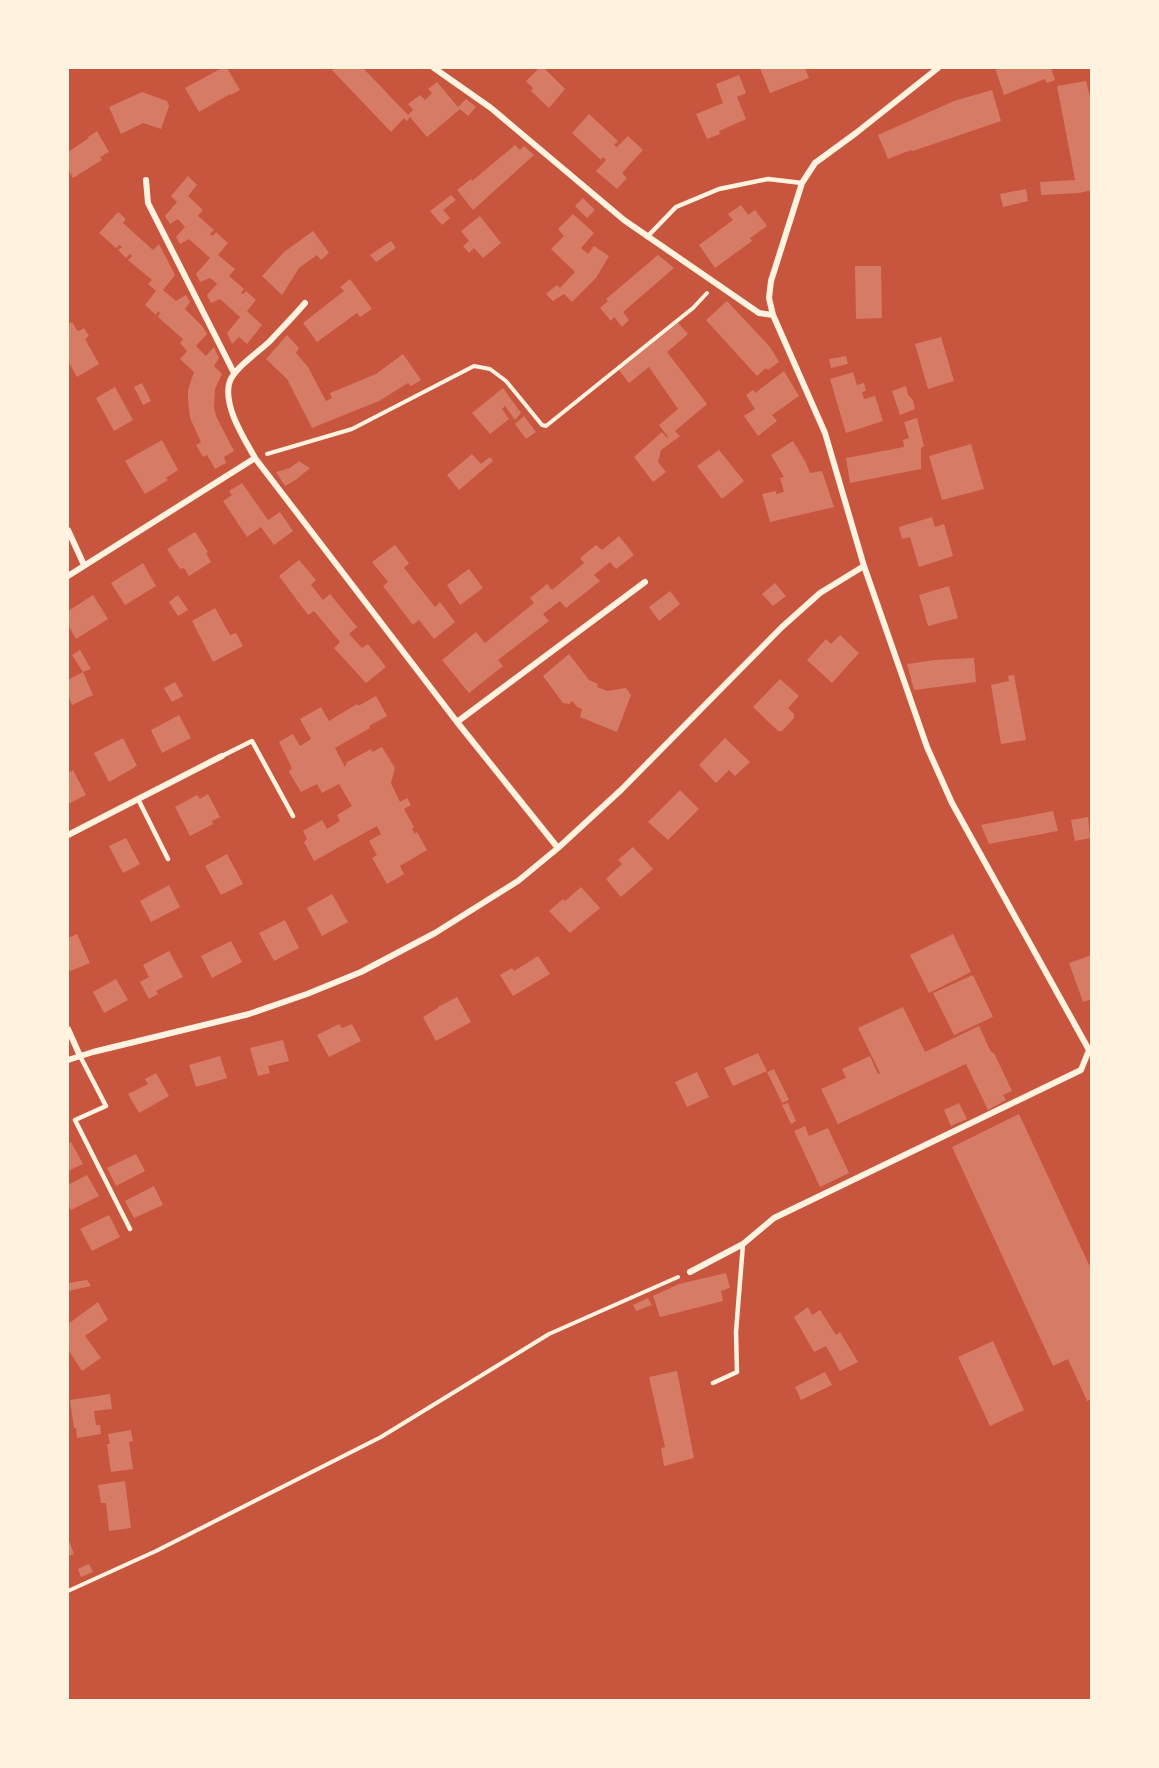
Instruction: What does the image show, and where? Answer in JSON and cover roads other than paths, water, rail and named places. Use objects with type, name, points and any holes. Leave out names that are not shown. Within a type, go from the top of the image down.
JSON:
[{"type":"street","points":[[434,68],[491,108],[647,237],[759,313],[773,315]]},
{"type":"street","points":[[690,1272],[743,1244],[774,1218],[1081,1070],[1090,1050],[951,803],[927,747],[864,566],[825,433],[773,315],[769,298],[771,281],[801,183],[815,163],[938,68]]},
{"type":"street","points":[[146,180],[148,203],[234,374]]},
{"type":"street","points":[[305,303],[270,341],[234,374],[229,385],[235,423],[255,458],[558,848]]},
{"type":"street","points":[[68,576],[255,458]]},
{"type":"street","points":[[68,530],[84,565]]},
{"type":"street","points":[[68,1060],[249,1014],[308,994],[362,972],[435,933],[518,881],[558,848],[621,790],[782,627],[820,593],[864,566]]},
{"type":"street","points":[[458,722],[645,582]]},
{"type":"street","points":[[68,835],[222,756]]},
{"type":"street","points":[[68,1029],[81,1056]]},
{"type":"lane","points":[[647,237],[676,207],[719,189],[768,179],[801,183]]},
{"type":"lane","points":[[222,756],[252,741],[293,816]]},
{"type":"lane","points":[[138,799],[168,858]]},
{"type":"lane","points":[[81,1056],[106,1106],[75,1120],[130,1228]]},
{"type":"lane","points":[[713,1383],[737,1372],[736,1332],[743,1244]]}]
